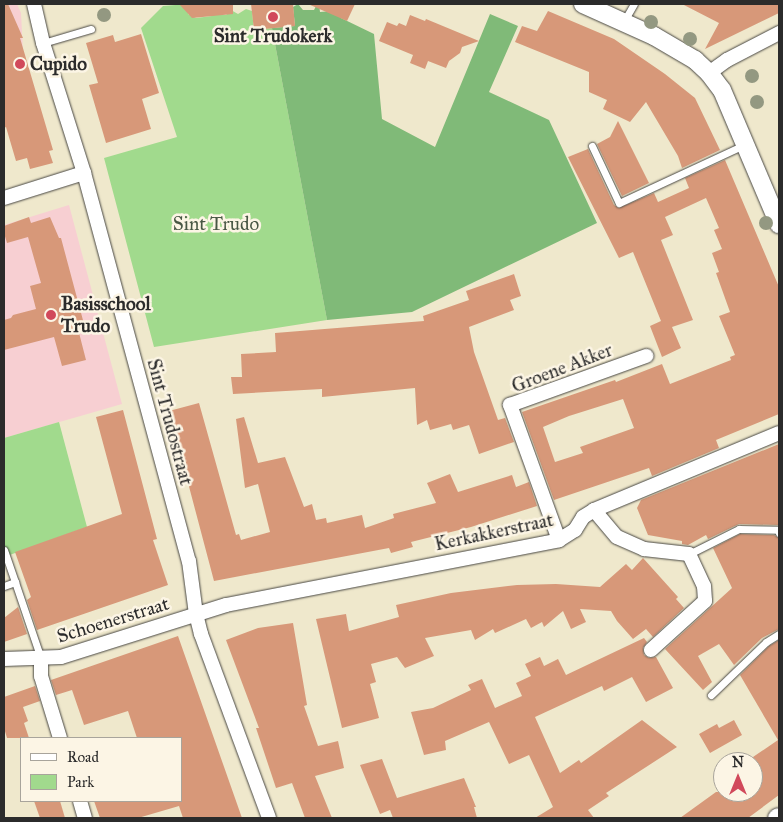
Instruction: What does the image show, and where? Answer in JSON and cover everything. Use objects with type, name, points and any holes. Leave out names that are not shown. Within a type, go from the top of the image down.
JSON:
[{"type":"street","name":"Sint Trudostraat","points":[[34,4],[43,43],[84,173],[189,561],[196,614],[269,818]]},
{"type":"street","points":[[583,4],[624,22],[695,60],[709,73],[722,90],[779,224]]},
{"type":"street","points":[[709,73],[727,60],[779,33]]},
{"type":"street","points":[[4,198],[84,173]]},
{"type":"street","name":"Groene Akker","points":[[559,540],[510,405],[646,356]]},
{"type":"street","name":"Kerkakkerstraat","points":[[196,614],[264,597],[559,540],[575,530],[583,517],[594,510],[779,433]]},
{"type":"street","points":[[594,510],[617,538],[644,549],[689,554],[704,586],[705,601],[650,650]]},
{"type":"street","name":"Schoenerstraat","points":[[4,659],[61,657],[196,614]]},
{"type":"street","points":[[41,659],[41,676],[60,737]]},
{"type":"street","points":[[80,802],[85,818]]},
{"type":"lane","points":[[624,22],[634,4]]},
{"type":"lane","points":[[43,43],[91,29]]},
{"type":"lane","points":[[592,146],[618,203],[746,144]]},
{"type":"lane","points":[[689,554],[739,529],[778,530],[779,533]]},
{"type":"lane","name":"Schoenerstraat","points":[[4,550],[41,659]]},
{"type":"lane","points":[[4,586],[15,582]]},
{"type":"lane","points":[[711,695],[766,642],[779,634]]},
{"type":"shaded area","points":[[4,4],[17,4],[21,13],[23,52],[4,79]]},
{"type":"shaded area","name":"Basisschool Trudo","points":[[69,205],[122,404],[4,438],[4,225]]},
{"type":"green space","name":"Sint Trudo","points":[[188,4],[188,14],[196,18],[226,15],[231,10],[238,14],[246,9],[252,11],[254,30],[272,28],[327,320],[154,347],[104,158],[177,137],[141,28],[163,6]]},
{"type":"green space","points":[[298,4],[303,10],[314,10],[317,4],[319,4],[320,12],[344,10],[341,18],[374,34],[382,119],[435,147],[490,14],[518,26],[489,92],[549,120],[597,223],[412,312],[327,320],[272,28],[295,26],[293,7]]},
{"type":"green space","points":[[59,422],[87,527],[4,557],[4,438]]},
{"type":"building","points":[[4,4],[8,4],[23,38],[20,38],[53,150],[49,151],[53,163],[30,169],[27,158],[16,161],[6,127],[4,128]]},
{"type":"building","points":[[179,4],[233,4],[233,14],[192,18]]},
{"type":"building","name":"Sint Trudokerk","points":[[251,4],[293,4],[295,26],[254,30]]},
{"type":"building","name":"Sint Trudokerk","points":[[308,4],[355,4],[347,21]]},
{"type":"building","points":[[682,4],[779,4],[779,13],[705,49],[719,23]]},
{"type":"building","points":[[548,11],[614,39],[665,74],[695,98],[720,150],[682,168],[678,156],[646,102],[630,122],[603,109],[607,100],[589,92],[589,72],[515,42],[522,26],[537,31]]},
{"type":"building","points":[[410,15],[425,21],[426,19],[479,41],[462,47],[460,53],[449,61],[446,68],[428,61],[425,69],[410,63],[413,55],[379,41],[387,22],[397,26],[399,23],[406,26]]},
{"type":"building","points":[[141,34],[159,93],[142,99],[151,129],[106,143],[89,85],[98,83],[86,43],[113,35],[115,42]]},
{"type":"building","points":[[618,121],[649,183],[622,196],[597,144],[610,137]]},
{"type":"building","points":[[588,149],[614,205],[619,208],[654,193],[658,202],[689,188],[685,178],[725,160],[779,287],[779,414],[716,440],[719,448],[652,476],[649,468],[554,500],[522,412],[615,380],[616,382],[662,364],[670,384],[731,360],[730,357],[735,355],[719,316],[730,312],[716,273],[719,272],[712,253],[722,249],[714,230],[719,228],[706,198],[665,217],[673,235],[661,240],[693,320],[672,327],[681,348],[662,357],[650,326],[661,321],[633,252],[619,258],[568,157]],"holes":[[[623,399],[634,428],[580,447],[583,453],[555,462],[543,427],[569,416]]]},
{"type":"building","points":[[29,217],[31,223],[50,217],[59,238],[61,238],[84,324],[77,325],[86,360],[62,366],[54,337],[4,350],[4,320],[11,318],[13,315],[36,309],[30,286],[41,283],[28,237],[7,243],[4,233],[4,226]]},
{"type":"building","points":[[514,274],[521,296],[510,300],[514,310],[469,327],[474,352],[498,420],[505,418],[514,442],[479,454],[469,425],[453,430],[451,424],[430,430],[427,420],[417,425],[415,388],[322,397],[322,389],[233,394],[231,377],[242,377],[241,354],[276,352],[275,333],[424,321],[423,316],[469,300],[466,291]]},
{"type":"building","points":[[199,403],[236,535],[239,534],[241,540],[270,532],[258,484],[245,488],[236,419],[244,417],[258,463],[285,457],[304,507],[312,504],[316,520],[326,518],[327,523],[362,515],[365,528],[394,518],[393,514],[436,503],[427,483],[450,474],[458,492],[512,475],[516,487],[529,482],[537,506],[471,527],[411,542],[413,547],[391,553],[389,548],[214,581],[169,411]]},
{"type":"building","points":[[123,410],[157,539],[153,540],[168,585],[37,630],[27,600],[31,597],[15,552],[122,514],[96,417]]},
{"type":"building","points":[[779,444],[779,525],[739,524],[708,539],[706,535],[688,545],[682,544],[682,541],[648,535],[637,508],[641,500]]},
{"type":"building","points":[[740,534],[774,535],[779,538],[779,629],[762,638],[734,665],[719,644],[698,656],[712,682],[703,690],[665,649],[732,588],[713,548]]},
{"type":"building","points":[[643,558],[678,597],[676,599],[684,608],[653,637],[646,629],[633,639],[611,611],[580,609],[586,622],[571,629],[563,611],[544,627],[542,622],[531,628],[526,619],[495,633],[493,629],[475,640],[471,630],[425,638],[434,656],[405,668],[397,657],[371,664],[376,682],[370,684],[379,718],[342,728],[316,619],[346,614],[349,631],[399,617],[396,605],[451,593],[517,585],[556,584],[600,587],[626,564],[632,570]]},
{"type":"building","points":[[18,607],[27,634],[4,642],[4,618]]},
{"type":"building","points":[[293,623],[307,705],[304,706],[318,746],[338,741],[344,768],[315,776],[332,818],[305,818],[292,783],[276,788],[256,728],[259,728],[226,640],[258,628]]},
{"type":"building","points":[[178,636],[242,818],[183,818],[179,806],[138,818],[100,818],[94,802],[182,802],[182,737],[137,737],[128,711],[84,725],[72,690],[56,695],[51,680]]},
{"type":"building","points":[[644,638],[647,642],[643,648],[644,655],[649,658],[656,657],[673,688],[646,702],[632,677],[604,691],[602,686],[535,717],[560,773],[579,760],[581,763],[642,720],[677,747],[606,793],[609,796],[588,810],[594,818],[535,818],[553,807],[529,755],[509,764],[489,722],[445,741],[446,750],[424,755],[411,712],[433,708],[471,690],[468,685],[482,679],[495,708],[522,696],[516,683],[531,676],[525,664],[540,657],[544,666],[558,659],[566,675]]},
{"type":"building","points":[[779,640],[779,795],[748,818],[680,818],[713,794],[713,802],[763,802],[763,752],[760,752],[778,740],[740,675],[769,646]]},
{"type":"building","points":[[35,686],[40,701],[23,707],[28,721],[24,723],[29,737],[7,738],[4,728],[4,697]]},
{"type":"building","points":[[734,720],[742,735],[710,753],[699,734],[717,724],[719,728]]},
{"type":"building","points":[[382,759],[397,798],[464,778],[476,807],[474,807],[477,818],[393,818],[390,810],[380,814],[360,765]]},
{"type":"building","points":[[34,802],[60,802],[65,818],[40,818]]},
{"type":"place","name":"Sint Trudokerk","points":[[273,17]]},
{"type":"place","name":"Cupido","points":[[20,64]]},
{"type":"place","name":"Basisschool Trudo","points":[[51,315]]}]
